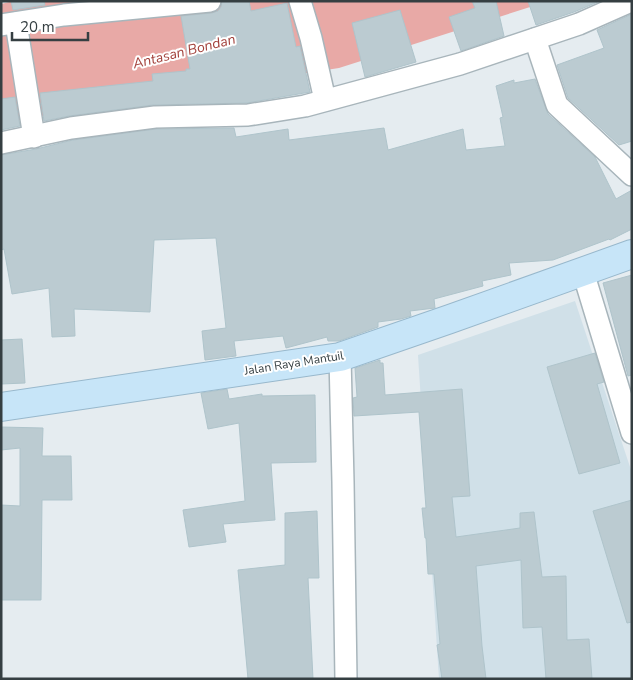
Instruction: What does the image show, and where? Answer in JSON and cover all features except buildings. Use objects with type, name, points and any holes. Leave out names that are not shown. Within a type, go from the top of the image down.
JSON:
[{"type":"street","points":[[34,137],[9,24],[64,15],[210,1]]},
{"type":"street","points":[[300,1],[311,38],[325,100]]},
{"type":"street","points":[[1,143],[71,128],[155,117],[248,115],[305,106],[460,64],[579,24],[631,1]]},
{"type":"street","points":[[535,39],[557,105],[632,175]]},
{"type":"street","name":"Jalan Raya Mantuil","points":[[1,407],[340,357],[632,254]]},
{"type":"street","points":[[582,272],[632,433]]},
{"type":"street","points":[[340,357],[344,491],[346,679]]},
{"type":"shaded area","points":[[575,301],[632,473],[632,679],[439,679],[418,355]]},
{"type":"water","name":"Antasan Bondan","points":[[14,1],[549,1],[339,68],[151,97],[1,123],[1,4]]}]
